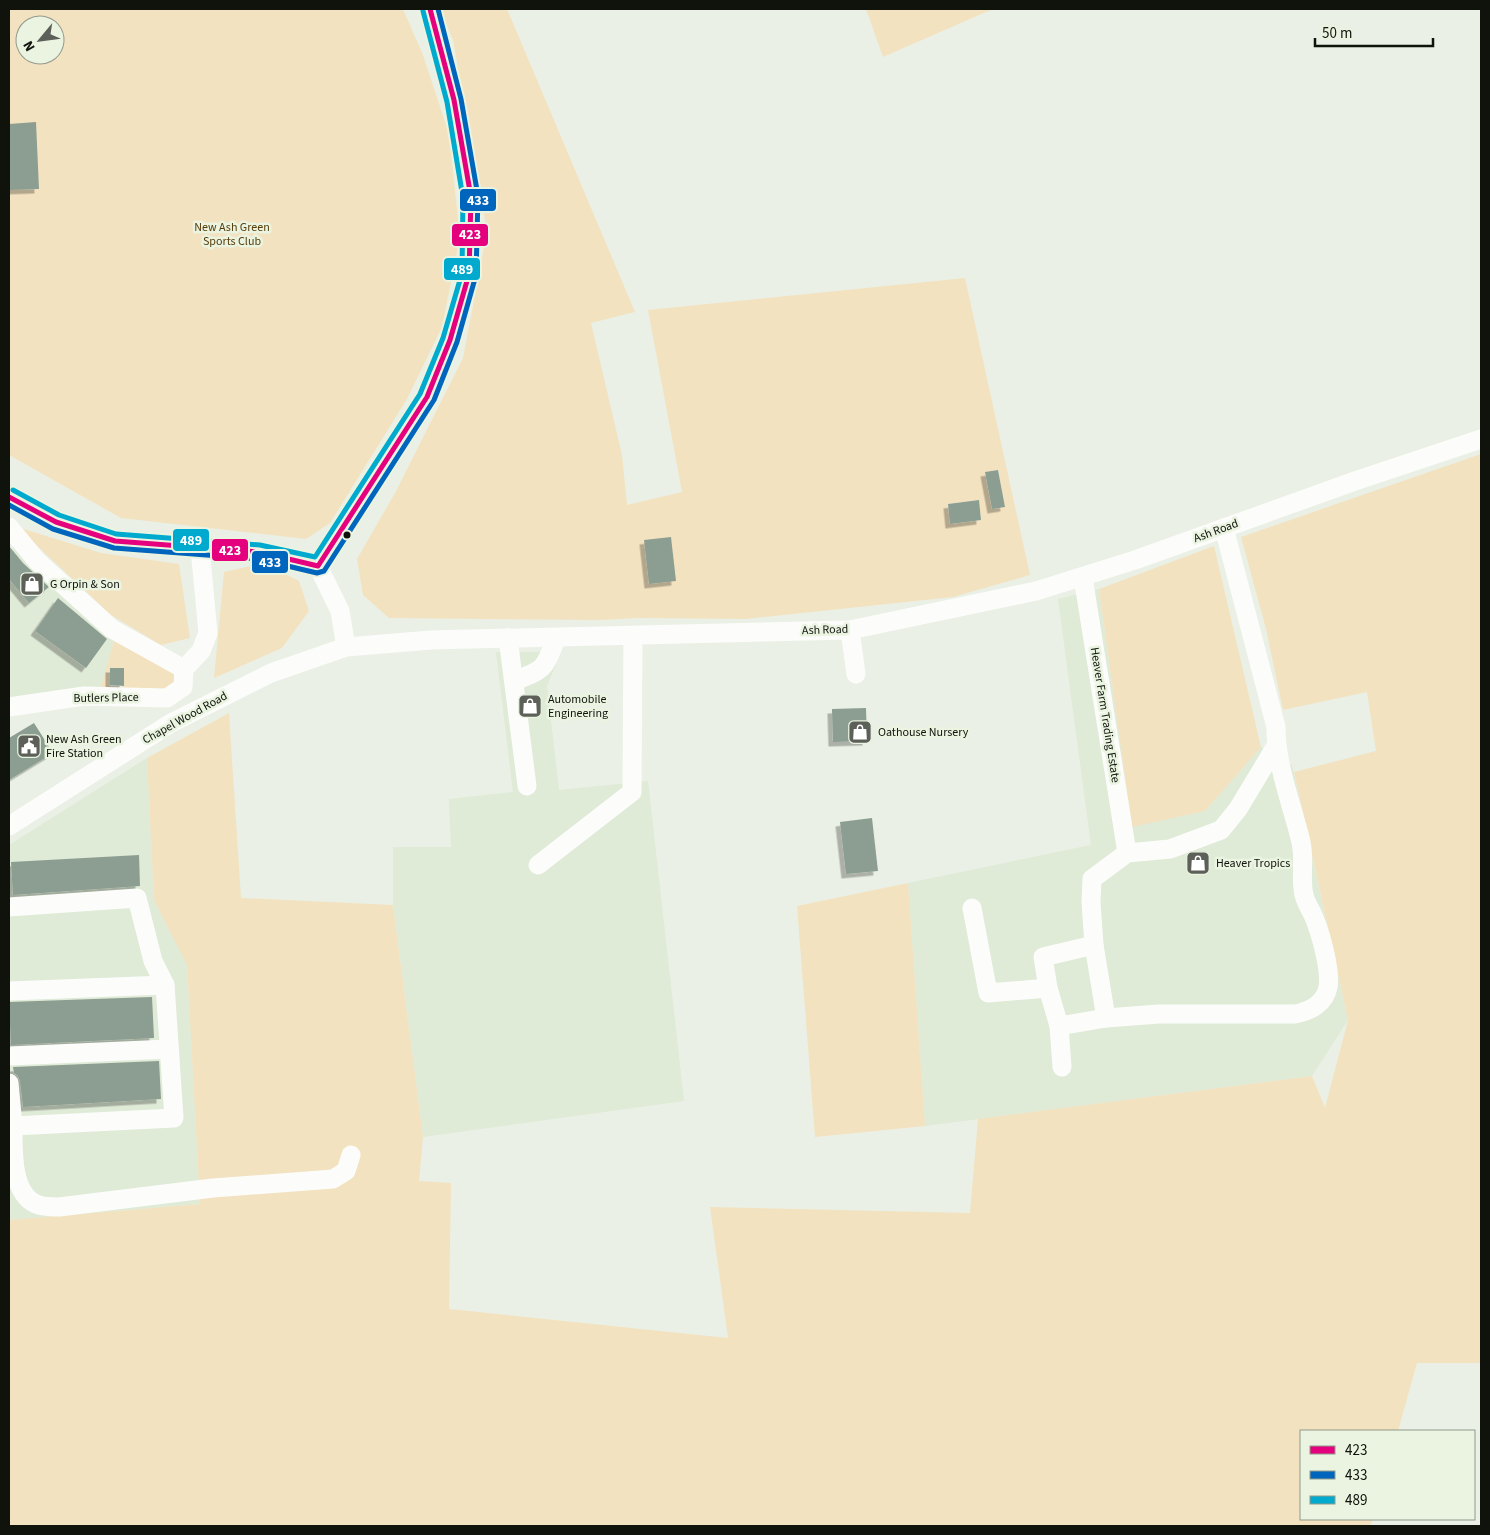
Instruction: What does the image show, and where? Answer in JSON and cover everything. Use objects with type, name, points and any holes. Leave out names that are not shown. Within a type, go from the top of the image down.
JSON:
[{"type":"street","points":[[318,566],[427,397],[450,340],[469,274],[471,196],[454,100],[430,9]]},
{"type":"street","name":"Ash Road","points":[[346,647],[431,640],[850,630],[1036,591],[1083,577],[1354,481],[1481,439]]},
{"type":"street","points":[[9,497],[56,522],[115,541],[259,552],[318,566]]},
{"type":"street","points":[[9,527],[37,561],[112,629],[184,669],[200,651],[208,633],[200,548]]},
{"type":"street","points":[[1059,1026],[1106,1018],[1159,1014],[1296,1014],[1313,1008],[1325,996],[1328,986],[1328,973],[1316,921],[1304,895],[1301,842],[1276,746],[1276,727],[1224,528]]},
{"type":"street","points":[[318,566],[340,611],[346,647]]},
{"type":"street","name":"Heaver Farm Trading Estate","points":[[1083,577],[1127,854]]},
{"type":"street","points":[[850,630],[856,674]]},
{"type":"street","points":[[538,865],[632,792],[633,636]]},
{"type":"street","points":[[508,638],[527,786]]},
{"type":"street","points":[[514,681],[545,667],[556,638]]},
{"type":"street","name":"Chapel Wood Road","points":[[9,826],[171,723],[271,673],[346,647]]},
{"type":"street","name":"Butlers Place","points":[[9,707],[84,696],[167,698],[183,686],[184,669]]},
{"type":"street","points":[[1106,1018],[1094,944],[1091,902],[1092,879],[1127,854],[1170,850],[1221,830],[1238,809],[1276,746]]},
{"type":"street","points":[[9,907],[137,898],[154,962],[165,985],[174,1118],[13,1126]]},
{"type":"street","points":[[972,908],[988,993],[1048,988]]},
{"type":"street","points":[[1062,1067],[1059,1026],[1048,988],[1044,956],[1094,944]]},
{"type":"street","points":[[9,991],[165,985]]},
{"type":"street","points":[[9,1056],[169,1049]]},
{"type":"street","points":[[9,1083],[15,1167],[20,1186],[30,1200],[37,1204],[59,1207],[213,1188],[333,1178],[346,1171],[351,1155]]},
{"type":"shaded area","points":[[16,547],[115,637],[101,687],[9,698],[9,553]]},
{"type":"shaded area","points":[[1099,589],[1132,826],[1205,811],[1261,747],[1292,765],[1348,1020],[1312,1076],[925,1126],[908,883],[1091,845],[1058,599]]},
{"type":"shaded area","points":[[496,652],[561,652],[547,686],[559,790],[648,781],[684,1101],[423,1137],[393,905],[393,847],[451,847],[449,799],[513,792]]},
{"type":"shaded area","points":[[147,758],[154,900],[187,964],[200,1204],[9,1220],[9,845]]},
{"type":"green space","name":"New Ash Green Sports Club","points":[[9,9],[403,9],[423,55],[449,134],[460,237],[442,327],[407,399],[330,523],[306,539],[121,518],[9,455]]},
{"type":"green space","points":[[440,9],[507,9],[635,312],[591,323],[622,455],[627,505],[682,492],[648,310],[965,278],[1030,575],[953,597],[745,619],[389,618],[363,595],[357,559],[395,493],[463,358],[487,232],[453,40]],"holes":[[[998,470],[1005,507],[992,509],[985,472]],[[979,500],[981,520],[950,524],[948,504]]]},
{"type":"green space","points":[[866,9],[993,9],[883,57]]},
{"type":"green space","points":[[1481,454],[1481,1363],[1417,1363],[1398,1430],[1300,1430],[1300,1520],[1373,1520],[1370,1526],[9,1526],[9,1220],[200,1204],[187,965],[154,900],[147,758],[229,713],[241,898],[393,905],[423,1137],[419,1181],[451,1183],[449,1309],[728,1338],[710,1207],[970,1213],[978,1119],[1312,1076],[1325,1108],[1348,1020],[1294,772],[1376,751],[1367,692],[1283,710],[1266,629],[1241,537]]},
{"type":"green space","points":[[17,527],[101,553],[179,564],[190,638],[161,645],[111,615]]},
{"type":"green space","points":[[1214,546],[1261,747],[1205,811],[1132,827],[1099,589]]},
{"type":"green space","points":[[264,563],[299,581],[309,611],[282,648],[214,678],[224,572]]},
{"type":"green space","points":[[115,637],[176,675],[175,686],[166,694],[101,687]],"holes":[[[110,668],[124,668],[123,687],[110,686]]]},
{"type":"green space","points":[[908,883],[925,1126],[815,1137],[797,906]]},
{"type":"building","points":[[36,122],[39,189],[9,190],[9,124]]},
{"type":"building","points":[[998,470],[1005,507],[992,509],[985,472]]},
{"type":"building","points":[[979,500],[981,520],[950,524],[948,504]]},
{"type":"building","points":[[671,537],[676,581],[649,584],[644,540]]},
{"type":"building","points":[[9,546],[23,563],[49,587],[29,603],[9,579]]},
{"type":"building","points":[[58,598],[107,639],[86,668],[35,631]]},
{"type":"building","points":[[110,668],[124,668],[124,686],[110,685]]},
{"type":"building","points":[[866,708],[867,741],[833,742],[832,709]]},
{"type":"building","name":"New Ash Green Fire Station","points":[[34,723],[53,753],[9,780],[9,738]]},
{"type":"building","points":[[872,818],[878,871],[846,874],[840,822]]},
{"type":"building","points":[[139,855],[140,886],[13,895],[11,862]]},
{"type":"building","points":[[152,997],[154,1038],[11,1045],[9,1002]]},
{"type":"building","points":[[159,1061],[161,1099],[23,1107],[20,1081],[14,1073],[13,1067]]},
{"type":"transit line","name":"423","points":[[9,497],[56,522],[115,541],[259,552],[318,566],[427,397],[450,340],[469,274],[471,197],[454,100],[430,9]]},
{"type":"transit line","name":"433","points":[[9,505],[53,529],[114,548],[258,559],[317,573],[324,571],[434,400],[457,342],[476,275],[478,196],[461,99],[438,9]]},
{"type":"transit line","name":"489","points":[[13,490],[59,515],[116,534],[260,545],[315,557],[420,394],[443,338],[462,273],[463,198],[447,102],[423,11]]},
{"type":"place","name":"G Orpin & Son","points":[[32,584]]},
{"type":"place","name":"Automobile Engineering","points":[[530,706]]},
{"type":"place","name":"Oathouse Nursery","points":[[860,732]]},
{"type":"place","name":"New Ash Green Fire Station","points":[[29,746]]},
{"type":"place","name":"Heaver Tropics","points":[[1198,863]]}]
